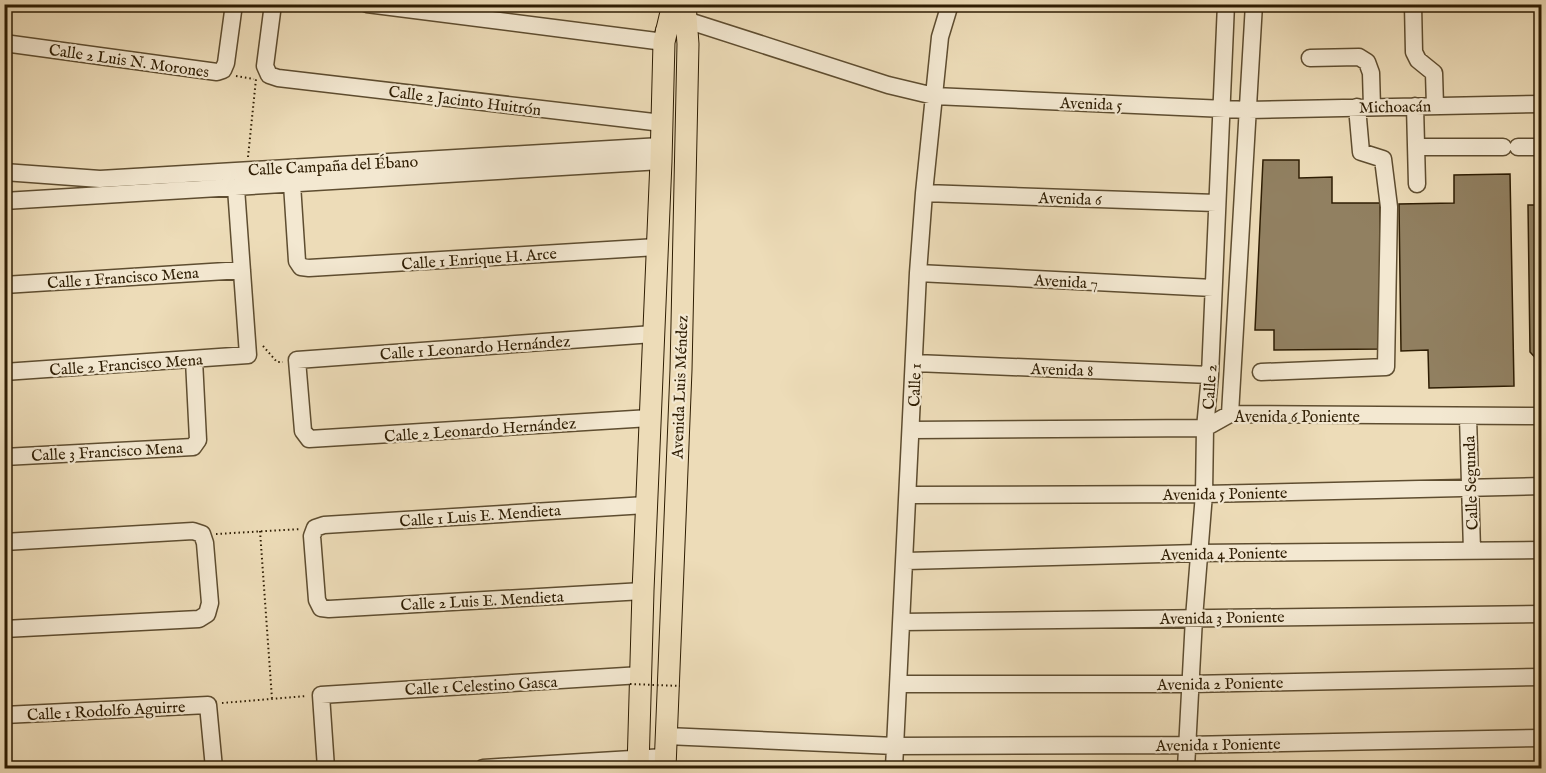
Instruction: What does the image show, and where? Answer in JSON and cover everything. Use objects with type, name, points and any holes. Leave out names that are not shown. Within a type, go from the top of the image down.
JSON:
[{"type":"main road","name":"Avenida Luis Méndez","points":[[651,764],[635,680],[643,591],[663,123],[664,42],[682,10]]},
{"type":"main road","name":"Avenida Luis Méndez","points":[[651,764],[666,735],[681,370],[688,44],[682,10]]},
{"type":"street","name":"Calle 2 Luis N. Morones","points":[[4,44],[217,72],[223,70],[234,4]]},
{"type":"street","points":[[262,77],[273,4]]},
{"type":"street","points":[[367,4],[664,42]]},
{"type":"street","name":"Avenida Luis Méndez","points":[[662,4],[664,42]]},
{"type":"street","name":"Calle 1","points":[[894,768],[906,561],[918,273],[940,37],[950,4]]},
{"type":"street","points":[[1212,4],[1226,5]]},
{"type":"street","name":"Calle 2","points":[[1230,414],[1254,4]]},
{"type":"street","points":[[1413,4],[1414,52],[1418,60],[1434,73],[1435,106]]},
{"type":"street","name":"Calle 2","points":[[1186,768],[1194,618],[1204,494],[1205,428],[1210,375],[1226,5]]},
{"type":"street","name":"Avenida 5","points":[[682,10],[888,85],[934,96],[1248,110]]},
{"type":"street","points":[[1261,372],[1386,367],[1389,207],[1383,159],[1361,152],[1371,73],[1367,62],[1359,57],[1310,58]]},
{"type":"street","name":"Calle 2 Jacinto Huitrón","points":[[262,77],[663,123]]},
{"type":"street","name":"Michoacán","points":[[1248,110],[1542,104]]},
{"type":"street","points":[[1416,106],[1417,184]]},
{"type":"street","points":[[1416,147],[1542,147]]},
{"type":"street","name":"Calle Campaña del Ébano","points":[[4,172],[100,179],[247,170],[661,154]]},
{"type":"street","name":"Calle Campaña del Ébano","points":[[4,201],[292,184],[661,154]]},
{"type":"street","name":"Calle 1 Enrique H. Arce","points":[[292,184],[297,261],[301,267],[657,247]]},
{"type":"street","points":[[236,188],[247,349]]},
{"type":"street","name":"Avenida 6","points":[[924,193],[1216,203]]},
{"type":"street","name":"Calle 1 Francisco Mena","points":[[4,285],[242,270]]},
{"type":"street","name":"Avenida 7","points":[[918,273],[1213,288]]},
{"type":"street","name":"Calle 1 Leonardo Hernández","points":[[297,360],[653,334]]},
{"type":"street","name":"Calle 2 Francisco Mena","points":[[4,372],[194,360],[247,349]]},
{"type":"street","name":"Calle 3 Francisco Mena","points":[[4,457],[194,447],[198,440],[194,360]]},
{"type":"street","name":"Calle 2 Leonardo Hernández","points":[[297,360],[303,431],[309,439],[650,418]]},
{"type":"street","name":"Avenida 8","points":[[915,363],[1210,375]]},
{"type":"street","name":"Avenida 6 Poniente","points":[[912,430],[1205,428],[1230,414],[1542,416]]},
{"type":"street","name":"Calle Segunda","points":[[1468,417],[1472,550]]},
{"type":"street","name":"Avenida 5 Poniente","points":[[909,495],[1204,494],[1542,486]]},
{"type":"street","name":"Calle 1 Luis E. Mendieta","points":[[315,528],[324,525],[646,505]]},
{"type":"street","name":"Calle 2 Luis E. Mendieta","points":[[315,528],[312,536],[317,600],[321,608],[643,591]]},
{"type":"street","points":[[4,542],[193,531],[202,534],[205,543],[210,603],[207,614],[200,619],[4,629]]},
{"type":"street","name":"Avenida 4 Poniente","points":[[906,561],[1200,553],[1542,550]]},
{"type":"street","name":"Avenida 3 Poniente","points":[[902,622],[1542,614]]},
{"type":"street","name":"Avenida 2 Poniente","points":[[899,684],[1190,684],[1542,676]]},
{"type":"street","name":"Calle 1 Celestino Gasca","points":[[321,695],[635,680]]},
{"type":"street","points":[[321,695],[326,768]]},
{"type":"street","points":[[208,705],[214,768]]},
{"type":"street","name":"Calle 1 Rodolfo Aguirre","points":[[4,715],[208,705]]},
{"type":"street","name":"Avenida 1 Poniente","points":[[666,735],[895,746],[1187,745],[1542,738]]},
{"type":"street","points":[[483,768],[651,764]]},
{"type":"path","points":[[223,70],[231,76],[262,77],[247,170]]},
{"type":"path","points":[[247,349],[259,341],[277,362],[297,360]]},
{"type":"path","points":[[202,534],[315,528]]},
{"type":"path","points":[[260,531],[272,699]]},
{"type":"path","points":[[635,680],[680,686]]},
{"type":"path","points":[[208,705],[321,695]]},
{"type":"building","points":[[1263,160],[1299,160],[1299,178],[1332,177],[1332,203],[1380,203],[1381,349],[1274,350],[1274,330],[1255,330]]},
{"type":"building","points":[[1510,174],[1514,386],[1429,388],[1428,350],[1401,351],[1399,204],[1454,203],[1454,175]]},
{"type":"building","points":[[1528,205],[1542,205],[1542,365],[1530,352]]}]
